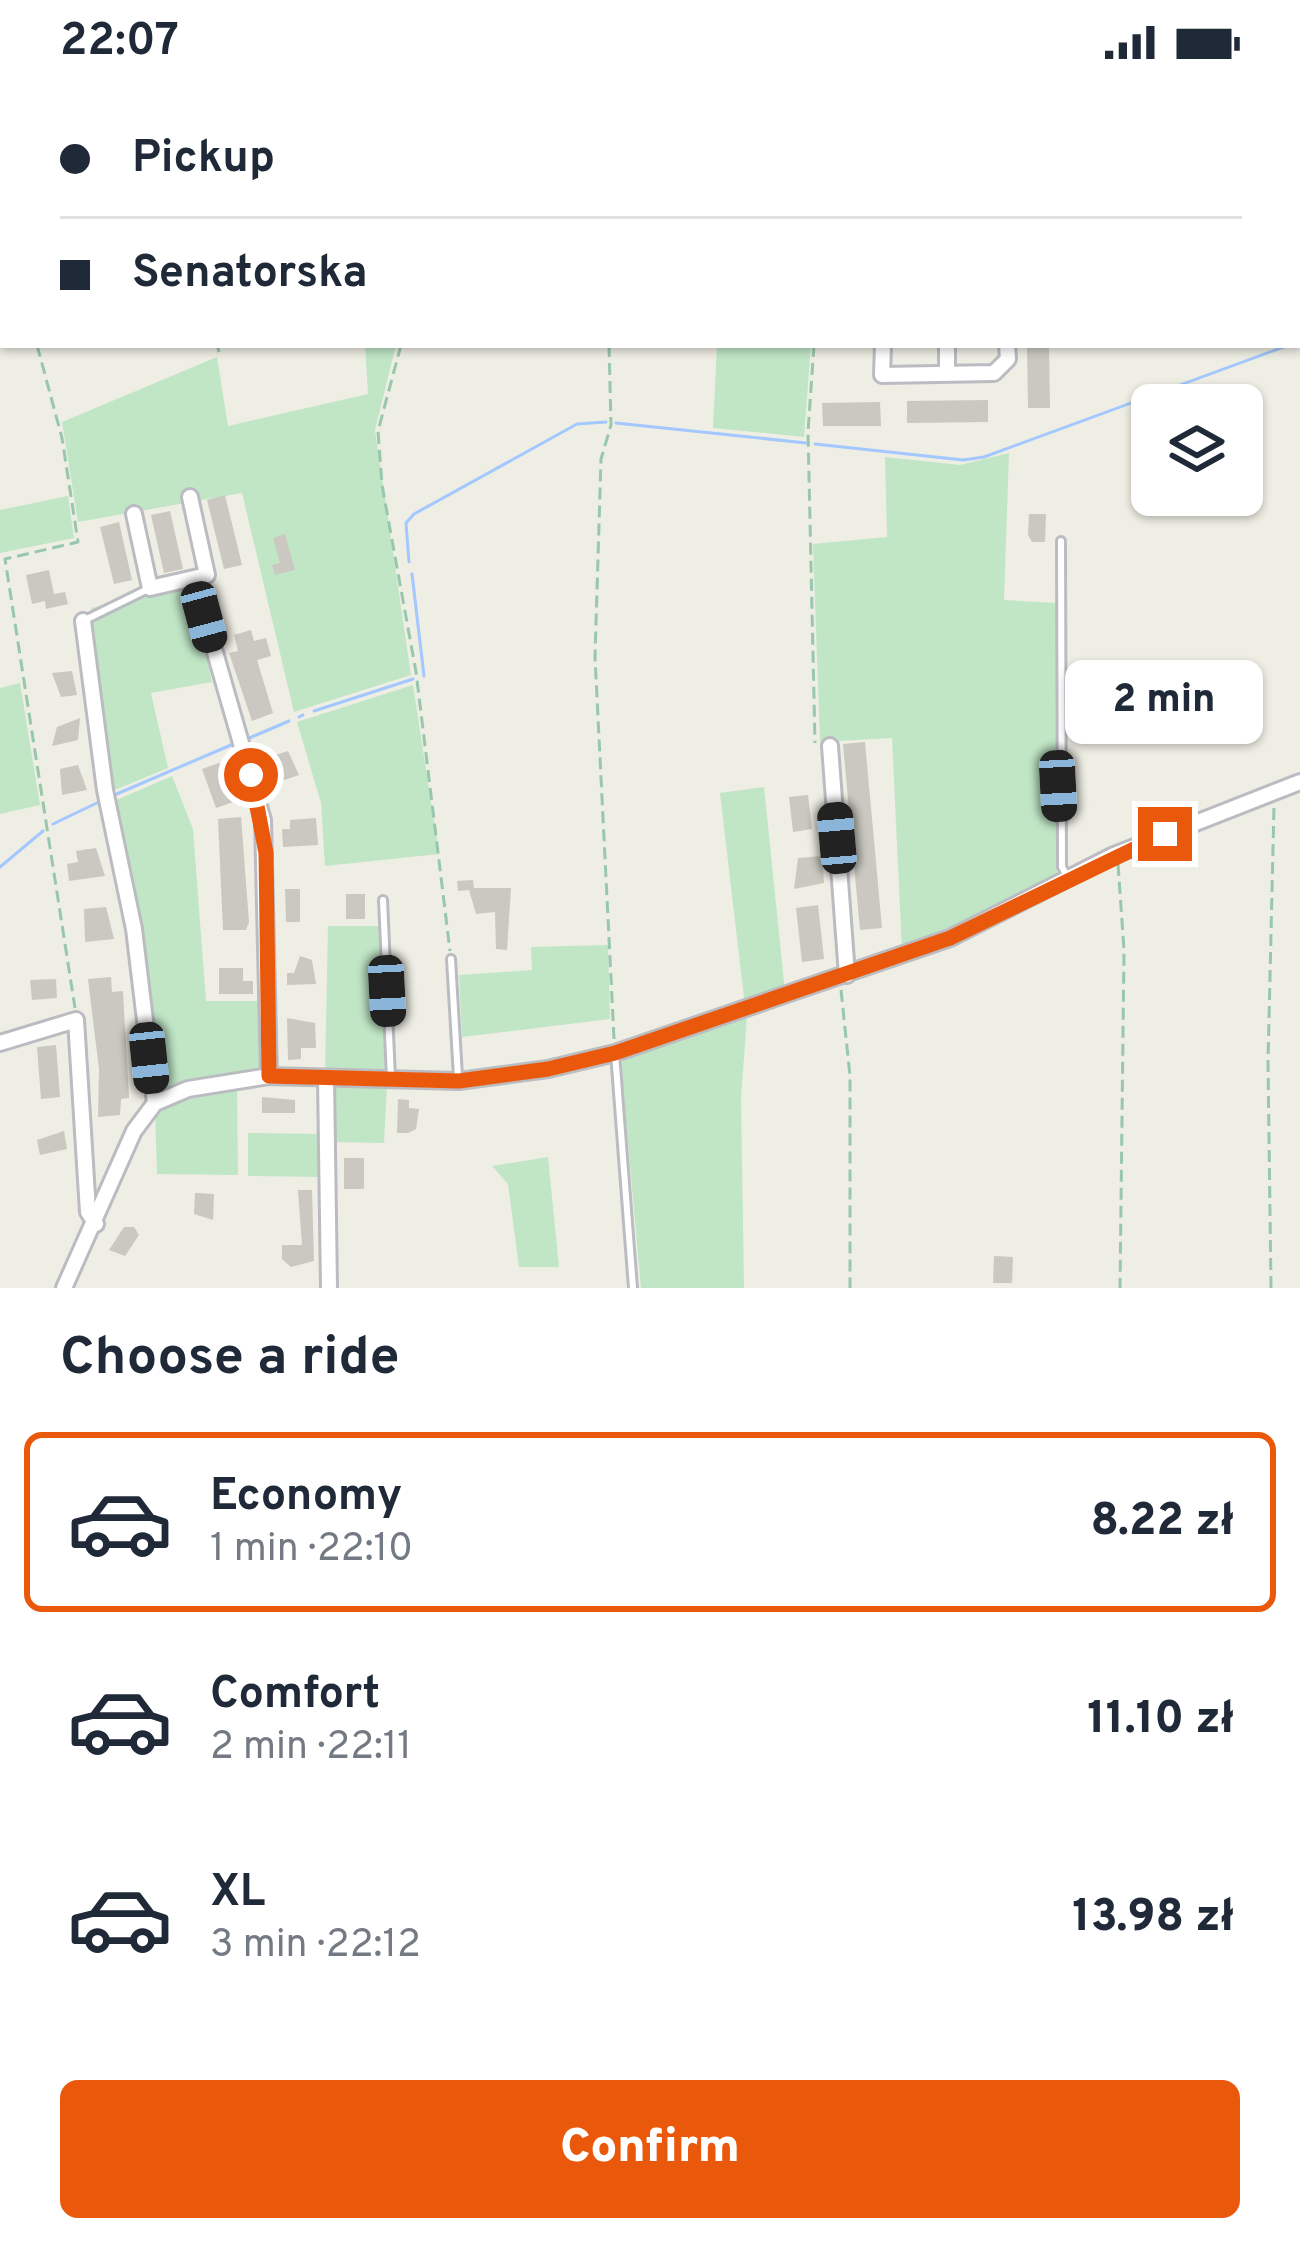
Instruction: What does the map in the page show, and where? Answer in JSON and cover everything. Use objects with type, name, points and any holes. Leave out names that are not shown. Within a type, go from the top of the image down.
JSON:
[{"type":"street","points":[[883,348],[882,375],[994,373],[1008,359],[1007,348]]},
{"type":"street","points":[[947,348],[947,374]]},
{"type":"street","points":[[134,514],[150,588],[194,579],[207,575],[190,497]]},
{"type":"street","points":[[194,579],[263,820],[269,1076]]},
{"type":"street","points":[[83,621],[105,790],[134,929],[155,1103]]},
{"type":"street","points":[[822,745],[843,976]]},
{"type":"street","points":[[64,1288],[134,1131],[155,1103],[209,1084],[269,1076],[459,1081],[548,1069],[615,1053],[975,928],[1114,855],[1300,782]]},
{"type":"street","points":[[0,1043],[76,1020],[88,1212],[96,1224]]},
{"type":"street","points":[[326,1078],[329,1288]]},
{"type":"lane","points":[[1061,541],[1058,786],[1062,867],[1068,878]]},
{"type":"lane","points":[[83,621],[150,588]]},
{"type":"lane","points":[[382,900],[391,1081]]},
{"type":"lane","points":[[451,959],[459,1081]]},
{"type":"lane","points":[[615,1053],[634,1288]]},
{"type":"path","points":[[39,348],[62,438],[77,542],[5,559],[76,1020]]},
{"type":"path","points":[[218,348],[219,352]]},
{"type":"path","points":[[400,348],[378,431],[380,467],[440,844],[451,959]]},
{"type":"path","points":[[609,348],[611,425],[601,459],[595,657],[615,1053]]},
{"type":"path","points":[[814,348],[809,448],[822,745]]},
{"type":"path","points":[[1270,1288],[1268,1062],[1274,792]]},
{"type":"path","points":[[1114,855],[1124,911],[1120,1288]]},
{"type":"path","points":[[843,976],[850,1076],[850,1288]]},
{"type":"green space","points":[[365,348],[395,348],[375,430],[411,675],[294,712],[242,493],[78,522],[62,422],[217,357],[228,426],[368,394]]},
{"type":"green space","points":[[717,348],[811,348],[804,437],[713,428]]},
{"type":"green space","points":[[1009,453],[1004,600],[1056,603],[1057,878],[985,918],[902,950],[892,738],[820,742],[813,544],[887,537],[885,457],[960,465]]},
{"type":"green space","points":[[68,496],[74,538],[0,553],[0,510]]},
{"type":"green space","points":[[191,585],[212,682],[151,693],[168,768],[110,792],[91,608]]},
{"type":"green space","points":[[20,683],[40,805],[0,814],[0,688]]},
{"type":"green space","points":[[413,685],[439,854],[325,866],[321,803],[297,722]]},
{"type":"green space","points":[[172,776],[193,829],[206,1001],[264,1001],[263,1062],[259,1069],[177,1085],[157,1096],[112,802]]},
{"type":"green space","points":[[764,787],[785,992],[745,1006],[720,793]]},
{"type":"green space","points":[[328,926],[379,926],[385,1070],[379,1076],[325,1073]]},
{"type":"green space","points":[[608,945],[610,1019],[462,1037],[459,975],[532,970],[531,947]]},
{"type":"green space","points":[[747,1016],[741,1098],[744,1288],[641,1288],[621,1064],[629,1053]]},
{"type":"green space","points":[[338,1083],[387,1085],[384,1143],[333,1142],[331,1090]]},
{"type":"green space","points":[[237,1086],[238,1175],[157,1174],[155,1112],[184,1098]]},
{"type":"green space","points":[[248,1133],[321,1134],[321,1177],[248,1176]]},
{"type":"green space","points":[[548,1157],[559,1267],[519,1267],[508,1184],[492,1166]]},
{"type":"building","points":[[1027,348],[1049,348],[1050,408],[1028,408]]},
{"type":"building","points":[[988,400],[988,422],[907,423],[907,401]]},
{"type":"building","points":[[880,402],[881,426],[823,426],[822,403]]},
{"type":"building","points":[[225,495],[242,565],[224,569],[207,500]]},
{"type":"building","points":[[170,511],[183,569],[164,573],[151,515]]},
{"type":"building","points":[[1029,514],[1046,514],[1045,542],[1032,542],[1028,535]]},
{"type":"building","points":[[119,522],[132,580],[114,584],[100,527]]},
{"type":"building","points":[[285,534],[295,570],[275,575],[272,565],[280,563],[273,538]]},
{"type":"building","points":[[49,570],[54,594],[65,592],[68,604],[46,609],[45,601],[32,604],[26,575]]},
{"type":"building","points":[[251,630],[254,641],[266,638],[271,656],[257,660],[273,713],[252,721],[229,653],[238,651],[234,635]]},
{"type":"building","points":[[72,671],[77,695],[61,697],[52,673]]},
{"type":"building","points":[[80,718],[78,740],[52,746],[57,727]]},
{"type":"building","points":[[865,742],[882,928],[860,930],[843,744]]},
{"type":"building","points":[[288,751],[299,775],[273,784],[269,757]]},
{"type":"building","points":[[222,762],[236,801],[216,808],[202,769]]},
{"type":"building","points":[[78,765],[87,790],[62,795],[60,769]]},
{"type":"building","points":[[808,795],[812,829],[793,832],[789,797]]},
{"type":"building","points":[[241,817],[249,922],[246,930],[223,930],[218,819]]},
{"type":"building","points":[[316,818],[318,845],[283,847],[282,829],[290,829],[290,820]]},
{"type":"building","points":[[96,848],[105,876],[69,881],[67,864],[78,862],[76,851]]},
{"type":"building","points":[[822,856],[824,883],[794,889],[798,858]]},
{"type":"building","points":[[473,880],[474,888],[511,888],[507,950],[496,949],[495,912],[476,914],[469,890],[458,891],[457,881]]},
{"type":"building","points":[[285,889],[300,889],[300,922],[286,922]]},
{"type":"building","points":[[346,894],[365,894],[365,919],[346,919]]},
{"type":"building","points":[[818,905],[824,959],[802,962],[796,908]]},
{"type":"building","points":[[106,907],[114,939],[85,942],[84,909]]},
{"type":"building","points":[[300,956],[312,960],[316,984],[287,985],[287,973],[294,973]]},
{"type":"building","points":[[219,968],[243,968],[243,981],[253,981],[253,994],[219,994]]},
{"type":"building","points":[[111,977],[112,992],[123,991],[129,1098],[121,1099],[120,1115],[98,1117],[99,1069],[88,979]]},
{"type":"building","points":[[56,979],[57,998],[32,1000],[30,980]]},
{"type":"building","points":[[287,1018],[315,1023],[316,1048],[301,1048],[301,1059],[288,1060]]},
{"type":"building","points":[[56,1045],[60,1097],[41,1099],[37,1047]]},
{"type":"building","points":[[262,1097],[295,1100],[295,1113],[262,1113]]},
{"type":"building","points":[[398,1099],[409,1100],[409,1108],[419,1109],[416,1129],[408,1133],[397,1133]]},
{"type":"building","points":[[64,1131],[67,1149],[40,1155],[37,1140]]},
{"type":"building","points":[[344,1158],[364,1158],[364,1189],[344,1189]]},
{"type":"building","points":[[298,1190],[312,1190],[314,1261],[291,1267],[282,1259],[282,1245],[302,1245]]},
{"type":"building","points":[[195,1193],[214,1194],[213,1220],[194,1214]]},
{"type":"building","points":[[124,1227],[134,1227],[139,1235],[125,1256],[109,1250]]},
{"type":"building","points":[[994,1256],[1013,1257],[1012,1283],[993,1283]]},
{"type":"waterway","points":[[815,444],[963,460],[984,457],[1281,348]]},
{"type":"waterway","points":[[409,562],[406,523],[414,514],[577,424],[606,422]]},
{"type":"waterway","points":[[616,423],[806,443]]},
{"type":"waterway","points":[[412,574],[424,676]]},
{"type":"waterway","points":[[314,711],[413,679]]},
{"type":"waterway","points":[[299,717],[303,715]]},
{"type":"waterway","points":[[247,739],[289,721]]},
{"type":"waterway","points":[[112,796],[231,745]]},
{"type":"waterway","points":[[53,824],[101,801]]},
{"type":"waterway","points":[[0,867],[43,831]]},
{"type":"route","points":[[251,775],[266,853],[269,1076],[459,1081],[548,1069],[615,1053],[950,938],[1165,834]]}]
